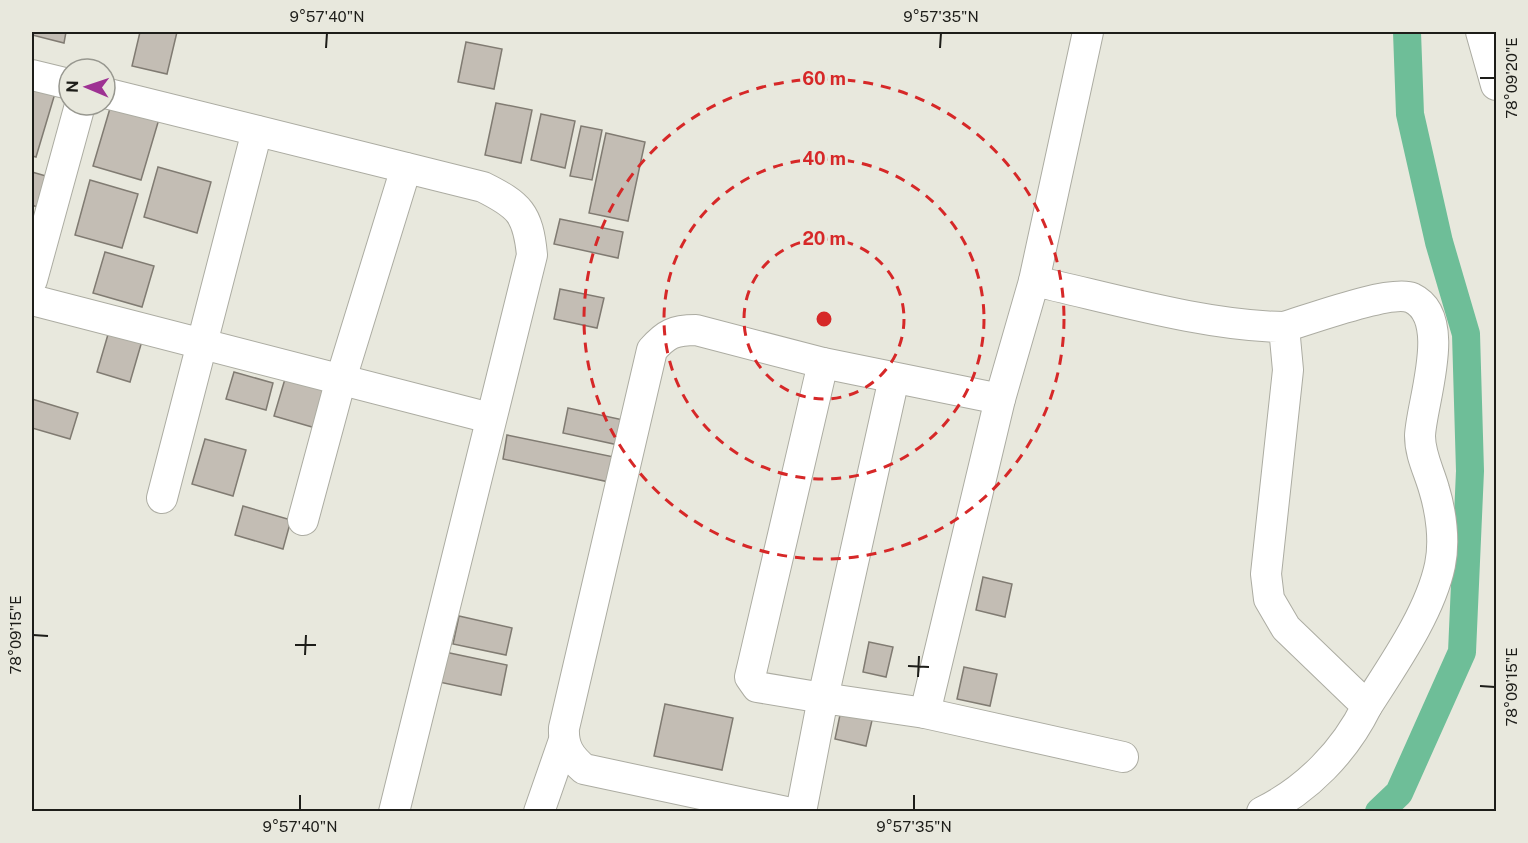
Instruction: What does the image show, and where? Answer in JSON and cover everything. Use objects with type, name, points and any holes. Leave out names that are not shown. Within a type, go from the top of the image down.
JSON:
[{"type":"street","points":[[925,713],[1000,399],[1034,281],[1089,32]]},
{"type":"street","points":[[1481,32],[1497,85]]},
{"type":"street","points":[[32,75],[57,81]]},
{"type":"street","points":[[117,96],[483,187],[512,201],[530,228],[532,255],[394,812]]},
{"type":"street","points":[[32,280],[77,117]]},
{"type":"street","points":[[162,498],[257,131]]},
{"type":"street","points":[[303,520],[341,379],[406,168]]},
{"type":"street","points":[[1034,281],[1166,310],[1256,325],[1284,327],[1372,300],[1397,297],[1412,298],[1427,314],[1432,334],[1433,360],[1420,436],[1422,455],[1435,491],[1443,535],[1440,566],[1415,629],[1357,725],[1336,754],[1287,800],[1262,812]]},
{"type":"street","points":[[32,300],[490,418]]},
{"type":"street","points":[[1284,327],[1288,370],[1266,574],[1269,599],[1286,628],[1367,706]]},
{"type":"street","points":[[539,812],[563,743],[564,728],[652,350],[665,335],[678,330],[696,330],[823,363],[1000,399]]},
{"type":"street","points":[[823,363],[750,678],[758,687],[925,713],[1123,757]]},
{"type":"street","points":[[801,812],[823,698],[894,378]]},
{"type":"street","points":[[563,743],[573,760],[584,769],[786,812]]},
{"type":"building","points":[[32,32],[66,32],[64,43],[32,35]]},
{"type":"building","points":[[140,32],[177,32],[167,74],[132,66]]},
{"type":"building","points":[[466,42],[502,49],[494,89],[458,82]]},
{"type":"building","points":[[32,83],[56,90],[36,157],[32,156]]},
{"type":"building","points":[[496,103],[532,110],[521,163],[485,155]]},
{"type":"building","points":[[117,107],[159,119],[141,180],[93,166],[107,117],[117,117]]},
{"type":"building","points":[[541,114],[575,121],[565,168],[531,160]]},
{"type":"building","points":[[581,126],[602,130],[592,180],[570,176]]},
{"type":"building","points":[[606,133],[645,142],[628,221],[589,213]]},
{"type":"building","points":[[158,167],[211,182],[197,233],[144,217]]},
{"type":"building","points":[[32,172],[46,176],[37,207],[32,205]]},
{"type":"building","points":[[90,180],[138,194],[122,248],[75,235]]},
{"type":"building","points":[[560,219],[623,232],[618,258],[554,244]]},
{"type":"building","points":[[105,252],[154,266],[142,307],[93,293]]},
{"type":"building","points":[[560,289],[604,298],[597,328],[554,319]]},
{"type":"building","points":[[109,331],[142,341],[130,382],[97,372]]},
{"type":"building","points":[[234,372],[273,383],[266,410],[226,399]]},
{"type":"building","points":[[285,379],[330,392],[319,429],[274,416]]},
{"type":"building","points":[[32,399],[78,413],[70,439],[32,428]]},
{"type":"building","points":[[568,408],[628,421],[623,446],[563,433]]},
{"type":"building","points":[[507,435],[614,457],[609,482],[503,459]]},
{"type":"building","points":[[205,439],[246,450],[233,496],[192,484]]},
{"type":"building","points":[[243,506],[291,520],[283,549],[235,535]]},
{"type":"building","points":[[983,577],[1012,584],[1005,617],[976,610]]},
{"type":"building","points":[[459,616],[512,628],[506,655],[453,644]]},
{"type":"building","points":[[869,642],[893,647],[886,677],[863,672]]},
{"type":"building","points":[[445,652],[507,665],[501,695],[439,682]]},
{"type":"building","points":[[964,667],[997,674],[990,706],[957,699]]},
{"type":"building","points":[[665,704],[733,718],[722,770],[654,756]]},
{"type":"building","points":[[841,710],[873,716],[866,746],[835,739]]},
{"type":"waterway","points":[[1379,812],[1399,793],[1462,652],[1470,471],[1466,334],[1439,242],[1410,114],[1407,32]]}]
